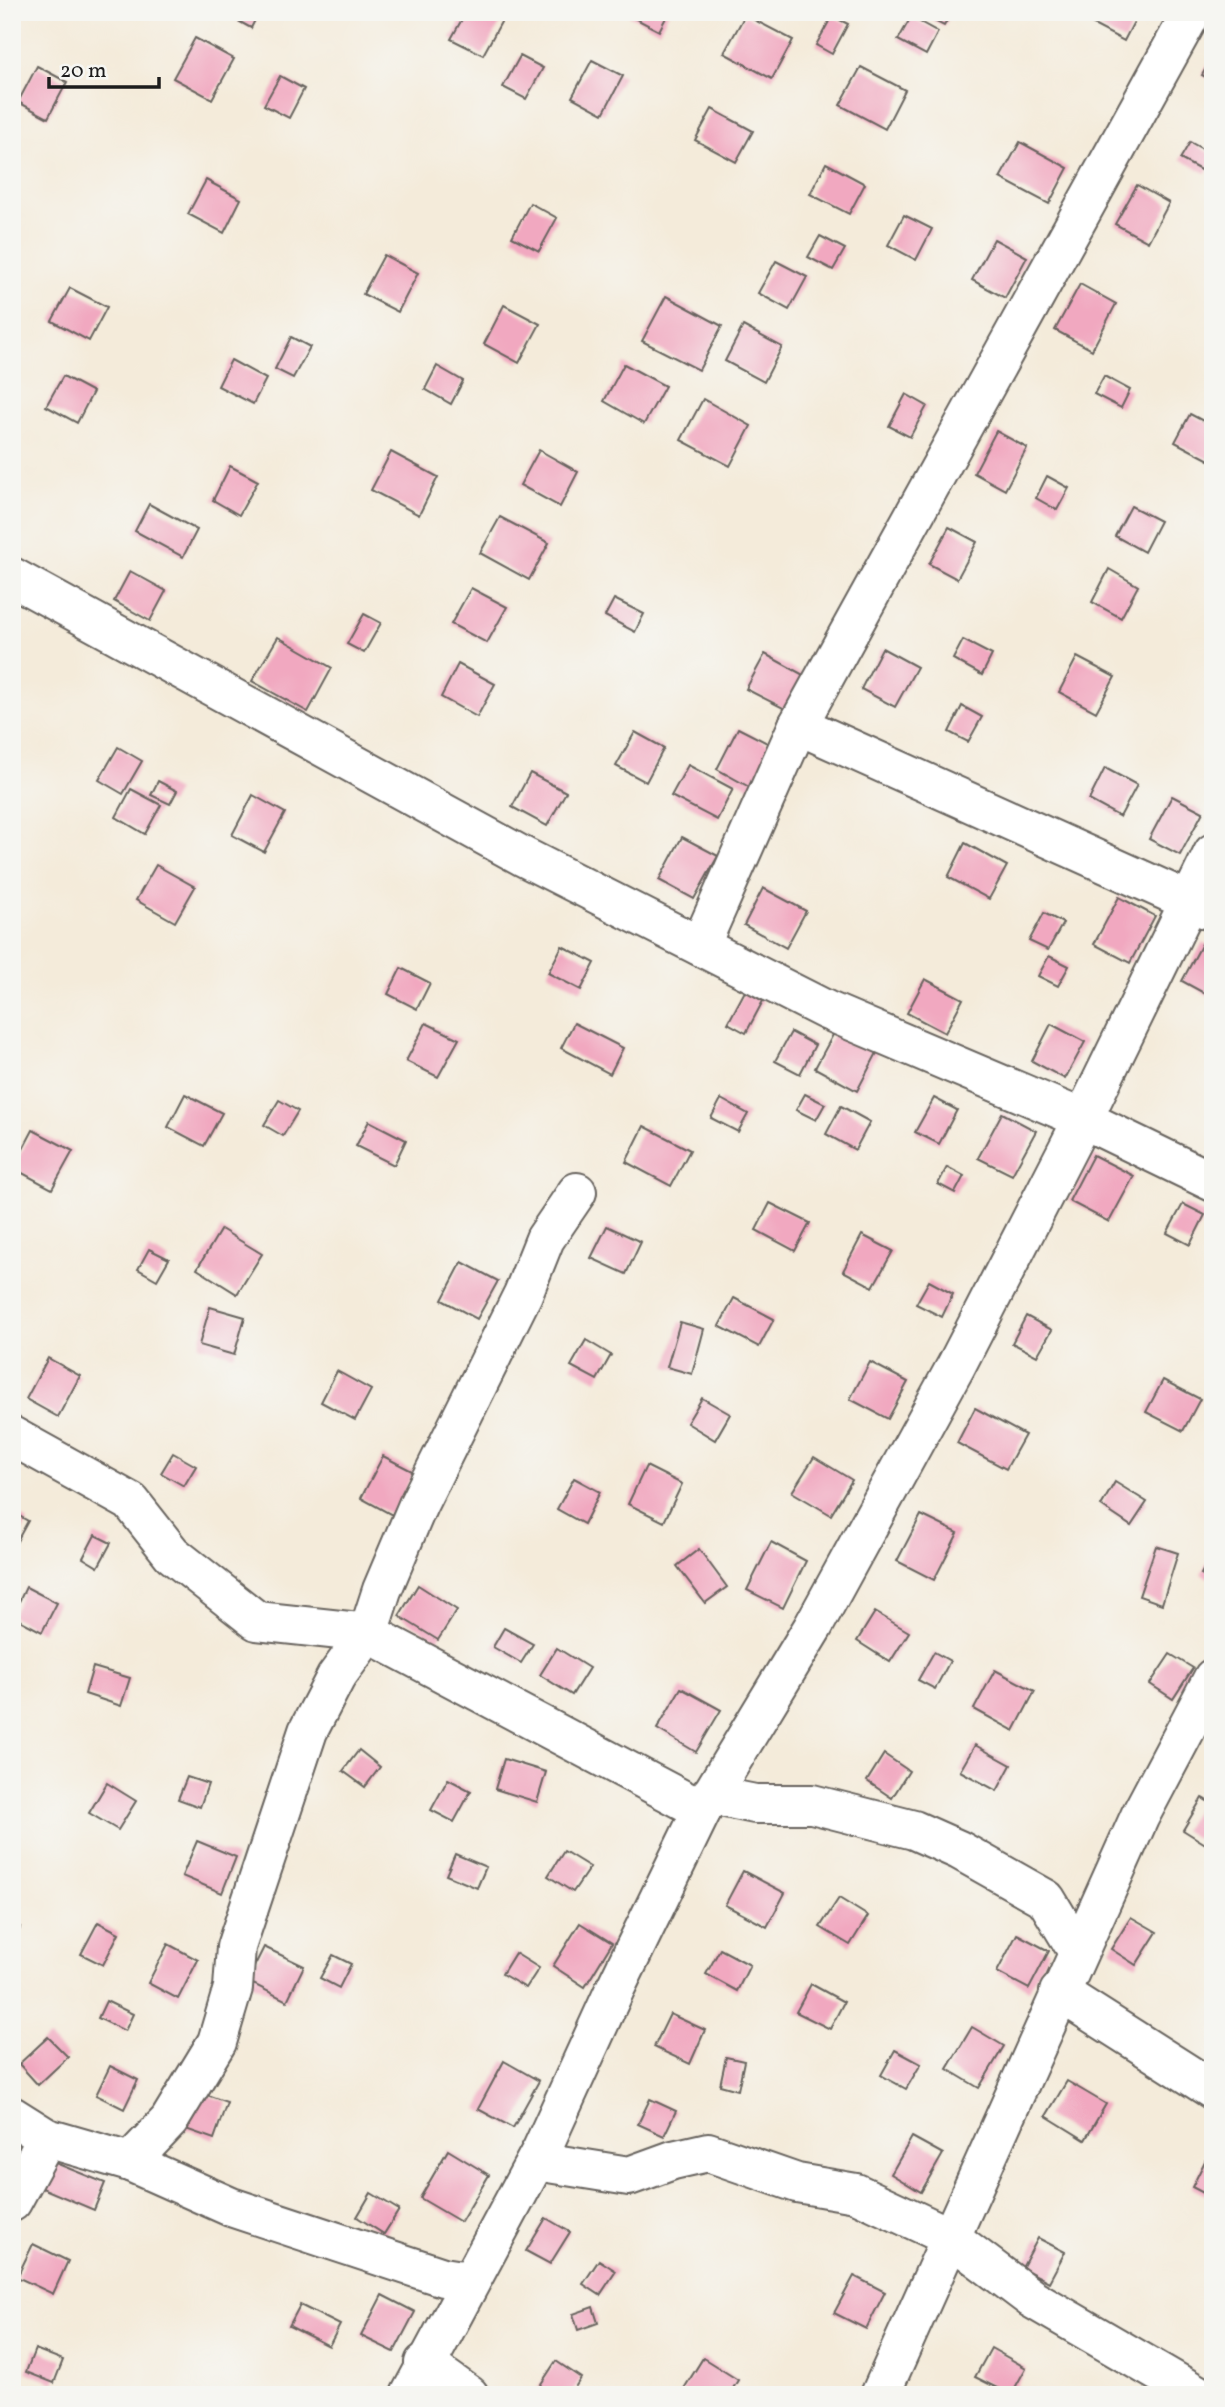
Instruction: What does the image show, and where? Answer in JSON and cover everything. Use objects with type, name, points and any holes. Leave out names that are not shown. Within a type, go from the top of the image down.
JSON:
[{"type":"street","points":[[700,946],[798,725],[1192,12]]},
{"type":"street","points":[[12,577],[524,857],[826,1010],[1083,1119],[1213,1182]]},
{"type":"street","points":[[798,725],[1201,907]]},
{"type":"street","points":[[469,2395],[417,2379],[536,2161],[615,1989],[706,1802],[814,1627],[956,1366],[1083,1119],[1201,907],[1213,853]]},
{"type":"street","points":[[130,2162],[169,2121],[217,2042],[233,1988],[236,1947],[307,1731],[337,1677],[368,1633],[382,1590],[418,1505],[523,1294],[545,1239],[577,1192]]},
{"type":"street","points":[[12,1436],[131,1502],[172,1554],[257,1621],[368,1633],[706,1802],[812,1804],[914,1830],[959,1850],[1046,1899],[1077,1952]]},
{"type":"street","points":[[880,2395],[1140,1816],[1213,1678]]},
{"type":"street","points":[[1059,1992],[1213,2090]]},
{"type":"street","points":[[12,2116],[47,2138],[130,2162],[232,2207],[443,2277],[469,2281]]},
{"type":"street","points":[[12,2203],[47,2138]]},
{"type":"street","points":[[536,2161],[629,2176],[673,2160],[708,2152],[797,2183],[856,2193],[950,2237],[1031,2298],[1198,2395]]},
{"type":"building","points":[[222,12],[259,12],[251,28]]},
{"type":"building","points":[[466,12],[506,13],[483,55],[451,39]]},
{"type":"building","points":[[623,12],[669,12],[659,31]]},
{"type":"building","points":[[917,12],[952,12],[944,26]]},
{"type":"building","points":[[1091,12],[1139,12],[1124,41],[1086,21]]},
{"type":"building","points":[[745,15],[793,40],[772,79],[724,53]]},
{"type":"building","points":[[832,16],[848,24],[832,54],[816,45]]},
{"type":"building","points":[[911,17],[938,32],[926,55],[898,40]]},
{"type":"building","points":[[195,38],[234,59],[212,99],[173,78]]},
{"type":"building","points":[[520,56],[543,68],[526,99],[503,87]]},
{"type":"building","points":[[1213,56],[1213,81],[1202,75]]},
{"type":"building","points":[[592,60],[623,76],[603,114],[572,97]]},
{"type":"building","points":[[37,66],[67,82],[48,118],[18,102]]},
{"type":"building","points":[[861,67],[905,90],[885,129],[840,105]]},
{"type":"building","points":[[280,76],[304,89],[289,118],[264,105]]},
{"type":"building","points":[[712,109],[753,131],[736,162],[695,140]]},
{"type":"building","points":[[1020,142],[1068,168],[1049,204],[1000,178]]},
{"type":"building","points":[[1190,142],[1213,155],[1206,173],[1180,159]]},
{"type":"building","points":[[826,163],[865,184],[849,214],[810,194]]},
{"type":"building","points":[[206,180],[241,199],[224,233],[188,214]]},
{"type":"building","points":[[1137,185],[1169,203],[1148,242],[1115,224]]},
{"type":"building","points":[[530,203],[557,218],[539,251],[512,237]]},
{"type":"building","points":[[904,215],[932,229],[916,260],[888,245]]},
{"type":"building","points":[[820,236],[845,249],[833,270],[808,257]]},
{"type":"building","points":[[994,239],[1027,257],[1005,298],[972,280]]},
{"type":"building","points":[[384,255],[418,273],[398,312],[363,294]]},
{"type":"building","points":[[776,261],[807,277],[789,310],[758,293]]},
{"type":"building","points":[[1080,284],[1116,304],[1092,350],[1055,330]]},
{"type":"building","points":[[70,288],[107,307],[89,341],[52,321]]},
{"type":"building","points":[[666,296],[722,326],[699,370],[642,341]]},
{"type":"building","points":[[504,305],[540,324],[519,363],[484,344]]},
{"type":"building","points":[[743,326],[782,347],[764,382],[725,361]]},
{"type":"building","points":[[291,337],[310,347],[293,378],[275,369]]},
{"type":"building","points":[[231,360],[266,379],[253,404],[218,386]]},
{"type":"building","points":[[624,364],[665,386],[644,424],[604,401]]},
{"type":"building","points":[[437,366],[463,381],[451,404],[425,389]]},
{"type":"building","points":[[63,376],[93,392],[77,423],[46,406]]},
{"type":"building","points":[[1104,376],[1130,390],[1121,408],[1094,394]]},
{"type":"building","points":[[906,394],[927,406],[910,437],[889,426]]},
{"type":"building","points":[[703,399],[751,426],[730,466],[681,440]]},
{"type":"building","points":[[1190,414],[1213,426],[1213,462],[1175,442]]},
{"type":"building","points":[[996,431],[1027,448],[1005,490],[974,473]]},
{"type":"building","points":[[539,450],[578,472],[560,507],[520,485]]},
{"type":"building","points":[[391,452],[438,477],[419,515],[371,490]]},
{"type":"building","points":[[230,466],[258,481],[239,515],[213,500]]},
{"type":"building","points":[[1047,476],[1069,488],[1057,510],[1036,498]]},
{"type":"building","points":[[149,504],[197,530],[183,557],[135,531]]},
{"type":"building","points":[[1131,506],[1160,521],[1144,552],[1115,536]]},
{"type":"building","points":[[500,517],[549,543],[529,580],[480,553]]},
{"type":"building","points":[[949,527],[977,542],[957,579],[929,564]]},
{"type":"building","points":[[1109,569],[1138,586],[1121,618],[1092,602]]},
{"type":"building","points":[[130,571],[166,591],[150,621],[114,601]]},
{"type":"building","points":[[471,588],[507,607],[487,643],[451,624]]},
{"type":"building","points":[[614,599],[644,614],[635,632],[605,616]]},
{"type":"building","points":[[364,614],[381,623],[364,653],[347,644]]},
{"type":"building","points":[[278,637],[332,668],[308,712],[252,681]]},
{"type":"building","points":[[963,640],[992,655],[982,675],[953,659]]},
{"type":"building","points":[[882,648],[917,667],[895,707],[861,689]]},
{"type":"building","points":[[765,654],[807,677],[789,711],[746,689]]},
{"type":"building","points":[[1077,657],[1115,677],[1096,712],[1059,692]]},
{"type":"building","points":[[458,664],[495,684],[477,717],[441,697]]},
{"type":"building","points":[[962,706],[982,717],[968,742],[949,732]]},
{"type":"building","points":[[738,728],[773,746],[751,788],[717,769]]},
{"type":"building","points":[[635,732],[664,748],[646,782],[616,766]]},
{"type":"building","points":[[118,747],[142,761],[123,794],[99,780]]},
{"type":"building","points":[[688,765],[733,789],[717,820],[671,796]]},
{"type":"building","points":[[1105,768],[1137,785],[1120,817],[1089,800]]},
{"type":"building","points":[[530,773],[566,792],[547,826],[512,807]]},
{"type":"building","points":[[158,781],[177,791],[170,804],[151,795]]},
{"type":"building","points":[[131,789],[161,805],[145,834],[116,817]]},
{"type":"building","points":[[253,795],[285,813],[264,852],[232,835]]},
{"type":"building","points":[[1172,796],[1203,812],[1180,855],[1149,839]]},
{"type":"building","points":[[682,837],[718,856],[694,899],[659,880]]},
{"type":"building","points":[[965,843],[1007,866],[989,899],[948,877]]},
{"type":"building","points":[[156,865],[195,887],[175,922],[136,900]]},
{"type":"building","points":[[763,888],[806,911],[786,948],[744,925]]},
{"type":"building","points":[[1119,897],[1155,916],[1130,963],[1094,944]]},
{"type":"building","points":[[1044,913],[1063,923],[1048,950],[1029,941]]},
{"type":"building","points":[[1203,942],[1213,948],[1213,998],[1182,981]]},
{"type":"building","points":[[562,946],[595,963],[581,990],[548,973]]},
{"type":"building","points":[[1049,956],[1069,966],[1058,986],[1038,976]]},
{"type":"building","points":[[401,968],[430,983],[417,1009],[388,994]]},
{"type":"building","points":[[925,979],[963,999],[945,1033],[907,1013]]},
{"type":"building","points":[[745,991],[763,1001],[746,1033],[728,1023]]},
{"type":"building","points":[[426,1023],[459,1039],[438,1077],[406,1061]]},
{"type":"building","points":[[574,1023],[623,1048],[610,1074],[561,1048]]},
{"type":"building","points":[[1051,1024],[1085,1042],[1065,1079],[1032,1061]]},
{"type":"building","points":[[835,1031],[877,1053],[857,1091],[815,1068]]},
{"type":"building","points":[[791,1032],[815,1045],[800,1074],[775,1061]]},
{"type":"building","points":[[185,1094],[222,1113],[204,1146],[168,1127]]},
{"type":"building","points":[[805,1094],[825,1104],[816,1120],[796,1110]]},
{"type":"building","points":[[934,1098],[957,1110],[939,1144],[915,1132]]},
{"type":"building","points":[[721,1099],[748,1114],[738,1132],[711,1118]]},
{"type":"building","points":[[279,1100],[298,1111],[283,1136],[264,1125]]},
{"type":"building","points":[[841,1106],[870,1122],[855,1150],[826,1134]]},
{"type":"building","points":[[1002,1113],[1036,1131],[1012,1175],[978,1158]]},
{"type":"building","points":[[369,1121],[406,1140],[394,1165],[356,1146]]},
{"type":"building","points":[[644,1126],[690,1150],[671,1186],[626,1162]]},
{"type":"building","points":[[33,1130],[73,1151],[52,1189],[13,1168]]},
{"type":"building","points":[[1093,1155],[1134,1176],[1109,1222],[1069,1201]]},
{"type":"building","points":[[947,1167],[964,1176],[955,1193],[938,1184]]},
{"type":"building","points":[[770,1203],[810,1223],[795,1251],[756,1230]]},
{"type":"building","points":[[1183,1204],[1205,1215],[1190,1245],[1167,1233]]},
{"type":"building","points":[[607,1226],[641,1242],[626,1274],[591,1258]]},
{"type":"building","points":[[221,1229],[262,1254],[237,1294],[197,1269]]},
{"type":"building","points":[[862,1235],[893,1251],[873,1287],[843,1271]]},
{"type":"building","points":[[149,1249],[169,1259],[157,1280],[138,1269]]},
{"type":"building","points":[[462,1262],[498,1281],[477,1319],[442,1300]]},
{"type":"building","points":[[929,1281],[953,1294],[942,1317],[916,1304]]},
{"type":"building","points":[[734,1298],[774,1319],[759,1347],[719,1326]]},
{"type":"building","points":[[210,1307],[245,1317],[234,1355],[199,1345]]},
{"type":"building","points":[[1026,1316],[1052,1330],[1037,1356],[1012,1343]]},
{"type":"building","points":[[680,1322],[704,1329],[692,1374],[667,1367]]},
{"type":"building","points":[[586,1340],[611,1355],[597,1380],[571,1366]]},
{"type":"building","points":[[48,1358],[80,1376],[58,1417],[26,1399]]},
{"type":"building","points":[[870,1362],[908,1382],[888,1419],[850,1399]]},
{"type":"building","points":[[337,1371],[371,1390],[355,1420],[321,1402]]},
{"type":"building","points":[[1163,1380],[1200,1399],[1183,1431],[1146,1412]]},
{"type":"building","points":[[702,1398],[730,1414],[715,1440],[687,1423]]},
{"type":"building","points":[[975,1408],[1025,1435],[1006,1469],[957,1443]]},
{"type":"building","points":[[173,1453],[196,1466],[184,1486],[161,1473]]},
{"type":"building","points":[[383,1456],[414,1472],[392,1515],[361,1498]]},
{"type":"building","points":[[814,1457],[852,1480],[831,1515],[792,1492]]},
{"type":"building","points":[[646,1466],[682,1484],[664,1522],[628,1504]]},
{"type":"building","points":[[574,1478],[600,1492],[584,1524],[557,1509]]},
{"type":"building","points":[[1115,1482],[1147,1502],[1131,1526],[1101,1506]]},
{"type":"building","points":[[12,1512],[28,1521],[12,1550]]},
{"type":"building","points":[[921,1515],[958,1533],[934,1580],[897,1561]]},
{"type":"building","points":[[95,1535],[111,1543],[98,1567],[83,1558]]},
{"type":"building","points":[[771,1542],[806,1561],[783,1608],[747,1590]]},
{"type":"building","points":[[1156,1546],[1178,1553],[1162,1604],[1139,1596]]},
{"type":"building","points":[[699,1549],[727,1587],[705,1603],[677,1566]]},
{"type":"building","points":[[1213,1552],[1213,1580],[1201,1574]]},
{"type":"building","points":[[418,1585],[457,1610],[438,1640],[399,1616]]},
{"type":"building","points":[[26,1587],[57,1603],[42,1632],[12,1616]]},
{"type":"building","points":[[875,1612],[909,1632],[890,1662],[857,1641]]},
{"type":"building","points":[[504,1628],[533,1644],[521,1663],[493,1647]]},
{"type":"building","points":[[557,1648],[589,1668],[572,1695],[540,1675]]},
{"type":"building","points":[[934,1652],[950,1661],[935,1689],[918,1680]]},
{"type":"building","points":[[1170,1654],[1193,1668],[1173,1699],[1150,1684]]},
{"type":"building","points":[[93,1667],[130,1678],[121,1706],[85,1694]]},
{"type":"building","points":[[995,1670],[1035,1691],[1014,1731],[974,1709]]},
{"type":"building","points":[[681,1688],[721,1710],[696,1752],[657,1729]]},
{"type":"building","points":[[975,1745],[1011,1765],[997,1791],[960,1771]]},
{"type":"building","points":[[359,1750],[380,1767],[365,1787],[343,1771]]},
{"type":"building","points":[[884,1754],[909,1771],[892,1798],[867,1781]]},
{"type":"building","points":[[504,1759],[546,1772],[537,1802],[495,1789]]},
{"type":"building","points":[[187,1777],[208,1784],[200,1807],[178,1799]]},
{"type":"building","points":[[448,1779],[471,1791],[454,1822],[431,1810]]},
{"type":"building","points":[[107,1783],[136,1801],[118,1830],[89,1813]]},
{"type":"building","points":[[1202,1798],[1213,1804],[1213,1836],[1207,1845],[1183,1830]]},
{"type":"building","points":[[197,1841],[236,1857],[222,1893],[182,1876]]},
{"type":"building","points":[[564,1851],[590,1867],[573,1892],[548,1876]]},
{"type":"building","points":[[455,1854],[486,1867],[477,1888],[446,1875]]},
{"type":"building","points":[[743,1871],[785,1893],[767,1927],[725,1905]]},
{"type":"building","points":[[839,1898],[868,1916],[850,1945],[820,1927]]},
{"type":"building","points":[[1131,1917],[1157,1932],[1136,1965],[1111,1949]]},
{"type":"building","points":[[98,1922],[119,1933],[103,1965],[81,1954]]},
{"type":"building","points":[[580,1923],[612,1943],[585,1987],[553,1966]]},
{"type":"building","points":[[12,1926],[20,1927],[13,1955],[12,1955]]},
{"type":"building","points":[[1017,1934],[1049,1951],[1029,1989],[997,1972]]},
{"type":"building","points":[[168,1944],[198,1960],[178,1999],[148,1983]]},
{"type":"building","points":[[264,1947],[304,1966],[287,2001],[247,1981]]},
{"type":"building","points":[[720,1949],[750,1965],[737,1991],[706,1974]]},
{"type":"building","points":[[515,1953],[539,1968],[526,1988],[502,1974]]},
{"type":"building","points":[[333,1955],[351,1964],[339,1988],[320,1978]]},
{"type":"building","points":[[811,1984],[844,2002],[830,2029],[796,2012]]},
{"type":"building","points":[[106,2001],[133,2014],[125,2031],[98,2018]]},
{"type":"building","points":[[670,2014],[705,2030],[690,2064],[654,2047]]},
{"type":"building","points":[[972,2027],[1004,2046],[979,2088],[947,2069]]},
{"type":"building","points":[[48,2037],[68,2057],[38,2085],[19,2064]]},
{"type":"building","points":[[895,2050],[921,2064],[906,2089],[881,2075]]},
{"type":"building","points":[[726,2057],[744,2061],[738,2090],[720,2085]]},
{"type":"building","points":[[504,2061],[539,2081],[513,2128],[478,2109]]},
{"type":"building","points":[[110,2066],[138,2080],[124,2109],[96,2095]]},
{"type":"building","points":[[1067,2081],[1106,2104],[1085,2140],[1046,2116]]},
{"type":"building","points":[[193,2090],[227,2102],[214,2139],[180,2127]]},
{"type":"building","points":[[650,2099],[676,2111],[664,2136],[638,2124]]},
{"type":"building","points":[[912,2137],[943,2154],[921,2192],[891,2174]]},
{"type":"building","points":[[448,2150],[489,2175],[461,2222],[420,2198]]},
{"type":"building","points":[[1207,2157],[1213,2160],[1213,2198],[1192,2187]]},
{"type":"building","points":[[53,2162],[105,2183],[94,2210],[42,2188]]},
{"type":"building","points":[[371,2193],[399,2210],[384,2234],[357,2217]]},
{"type":"building","points":[[546,2218],[570,2232],[550,2264],[526,2251]]},
{"type":"building","points":[[1038,2238],[1065,2252],[1049,2282],[1022,2268]]},
{"type":"building","points":[[33,2244],[68,2261],[53,2294],[17,2277]]},
{"type":"building","points":[[599,2260],[616,2271],[600,2295],[583,2284]]},
{"type":"building","points":[[854,2276],[885,2292],[866,2329],[834,2313]]},
{"type":"building","points":[[382,2295],[415,2312],[394,2352],[361,2336]]},
{"type":"building","points":[[300,2305],[340,2325],[329,2346],[289,2326]]},
{"type":"building","points":[[593,2307],[598,2323],[578,2330],[573,2314]]},
{"type":"building","points":[[991,2348],[1026,2368],[1011,2395],[975,2377]]},
{"type":"building","points":[[35,2349],[63,2360],[54,2383],[26,2372]]},
{"type":"building","points":[[703,2358],[738,2380],[729,2395],[680,2395]]},
{"type":"building","points":[[556,2361],[581,2378],[570,2395],[537,2395],[535,2393]]}]
